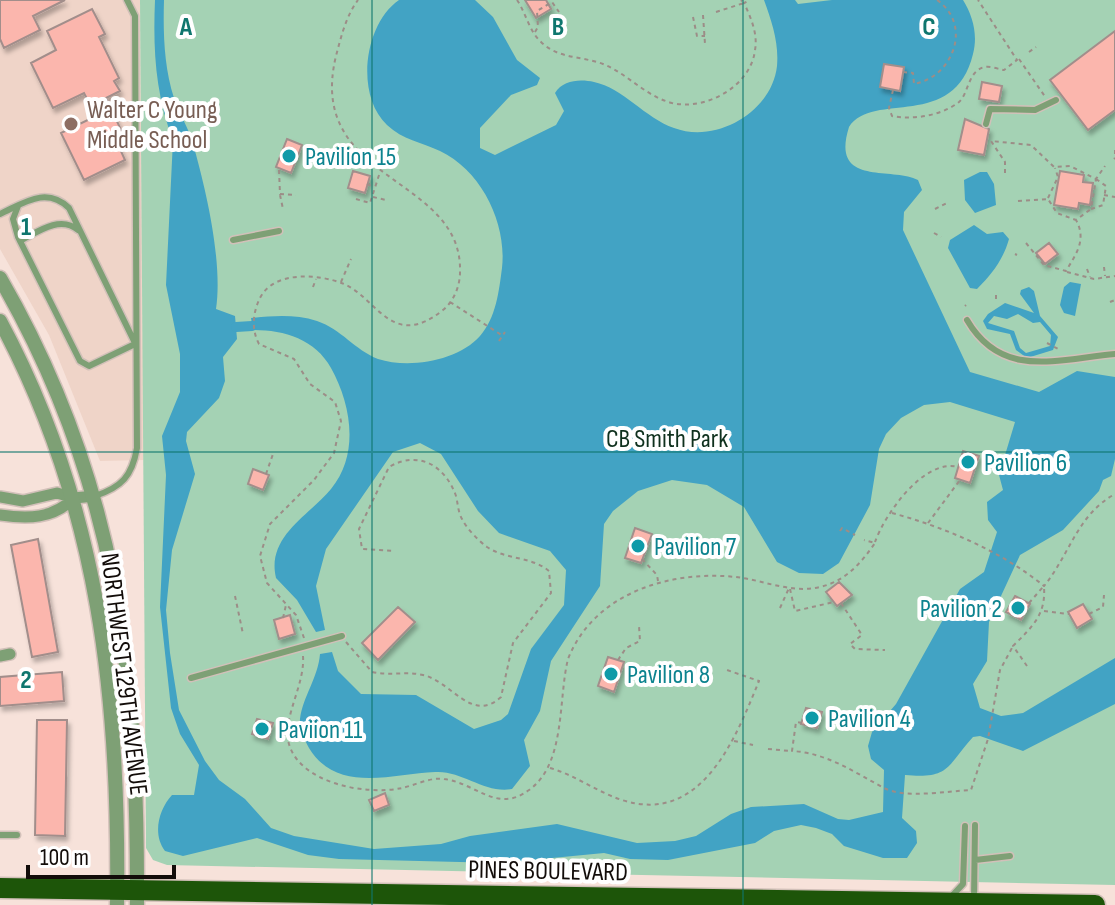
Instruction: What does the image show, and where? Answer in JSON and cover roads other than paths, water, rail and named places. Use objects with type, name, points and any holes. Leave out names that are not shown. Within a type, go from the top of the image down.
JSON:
[{"type":"highway","name":"PINES BOULEVARD","points":[[0,888],[127,897],[1095,905]]},
{"type":"street","name":"NORTHWEST 129TH AVENUE","points":[[0,278],[58,389],[95,496],[119,605],[137,769],[127,897]]},
{"type":"street","name":"NORTHWEST 129TH AVENUE","points":[[0,321],[40,400],[74,498],[94,588],[107,678],[127,897]]},
{"type":"street","points":[[0,497],[23,501],[57,493],[74,498],[95,496]]},
{"type":"street","points":[[0,515],[34,518],[62,510],[74,498]]},
{"type":"lane","points":[[95,496],[121,484],[133,468],[137,448],[135,16],[127,0]]},
{"type":"lane","points":[[986,124],[990,109],[1035,110],[1052,101]]},
{"type":"lane","points":[[0,214],[39,196],[60,199],[80,231],[135,344]]},
{"type":"lane","points":[[18,206],[13,219],[20,241],[80,361],[89,366],[135,344]]},
{"type":"lane","points":[[20,241],[58,224],[70,224],[80,231]]},
{"type":"lane","points":[[233,240],[279,231]]},
{"type":"lane","points":[[967,320],[985,345],[1024,364],[1115,354]]},
{"type":"lane","points":[[191,678],[342,636]]},
{"type":"lane","points":[[973,904],[975,825]]},
{"type":"lane","points":[[946,902],[963,884],[965,826]]},
{"type":"lane","points":[[0,835],[17,835]]},
{"type":"lane","points":[[975,860],[1010,856]]},
{"type":"water","points":[[155,0],[164,0],[168,74],[176,104],[191,138],[208,204],[217,270],[216,309],[235,316],[237,339],[223,357],[225,381],[219,398],[187,432],[186,441],[195,474],[172,550],[166,610],[170,653],[179,710],[205,761],[219,780],[245,799],[271,828],[294,836],[374,849],[441,844],[470,836],[557,824],[637,843],[675,841],[696,836],[731,814],[751,807],[804,804],[838,819],[849,820],[883,812],[884,770],[871,759],[868,746],[872,732],[896,704],[960,589],[984,572],[997,532],[988,520],[987,502],[1003,490],[999,475],[1015,422],[950,402],[924,405],[901,418],[886,434],[879,449],[870,505],[839,563],[823,574],[799,573],[777,562],[744,507],[707,485],[672,480],[638,491],[613,511],[604,524],[600,586],[551,661],[540,711],[524,740],[530,766],[512,789],[492,788],[445,772],[366,778],[334,771],[321,762],[307,745],[300,723],[320,654],[332,652],[338,671],[361,694],[416,695],[474,729],[501,720],[508,714],[531,649],[564,605],[566,570],[550,551],[499,533],[478,511],[441,454],[420,443],[393,452],[326,549],[316,586],[325,630],[316,632],[297,600],[276,578],[277,550],[283,538],[322,499],[340,475],[349,445],[349,429],[344,397],[324,358],[298,338],[253,330],[251,318],[284,316],[309,319],[333,329],[378,359],[418,363],[446,357],[471,345],[490,321],[498,295],[502,251],[496,217],[489,200],[455,160],[387,125],[370,96],[368,60],[371,42],[387,11],[399,0],[475,0],[493,17],[517,60],[540,78],[537,85],[511,95],[480,128],[480,148],[495,155],[556,125],[564,111],[555,93],[562,85],[578,81],[605,85],[663,123],[690,132],[724,128],[739,120],[765,97],[773,83],[777,66],[776,41],[764,0],[795,0],[798,4],[832,0],[963,0],[972,19],[975,40],[963,78],[949,93],[932,102],[860,116],[849,127],[845,146],[848,159],[855,166],[866,171],[918,180],[922,190],[904,212],[903,230],[970,372],[1039,392],[1077,371],[1115,377],[1115,459],[1111,476],[1103,480],[1099,491],[1063,530],[1020,555],[989,622],[987,661],[973,684],[980,708],[1001,716],[1023,713],[1115,658],[1115,704],[1023,751],[980,736],[973,737],[939,773],[905,775],[902,818],[916,831],[917,843],[907,858],[883,858],[844,846],[832,834],[801,825],[774,831],[755,843],[668,860],[630,859],[604,853],[500,863],[339,859],[308,855],[257,838],[183,856],[165,851],[158,830],[161,814],[172,795],[194,795],[199,765],[180,734],[171,708],[160,607],[166,475],[162,436],[180,392],[180,354],[166,285],[173,140],[156,71]]},
{"type":"water","points":[[987,172],[994,184],[996,205],[975,213],[965,200],[964,180]]},
{"type":"water","points":[[974,225],[987,234],[1003,232],[1009,239],[1004,254],[977,289],[970,288],[948,248],[950,240]]},
{"type":"water","points":[[1070,282],[1081,284],[1075,316],[1064,313],[1060,305],[1064,287]]},
{"type":"water","points":[[1029,287],[1034,291],[1040,316],[1058,337],[1053,350],[1027,358],[1016,350],[1010,334],[987,329],[983,321],[1005,303],[1034,313],[1020,294],[1021,290]],"holes":[[[1018,314],[1033,323],[1040,322],[1051,335],[1050,346],[1026,353],[1020,348],[1014,331],[988,323],[994,316],[1007,319]]]},
{"type":"waterway","points":[[236,327],[252,326]]},
{"type":"place","name":"Walter C Young Middle School","points":[[71,124]]},
{"type":"place","name":"Pavilion 15","points":[[289,156]]},
{"type":"place","name":"Pavilion 6","points":[[968,462]]},
{"type":"place","name":"Pavilion 7","points":[[638,546]]},
{"type":"place","name":"Pavilion 2","points":[[1018,608]]},
{"type":"place","name":"Pavilion 8","points":[[611,674]]},
{"type":"place","name":"Pavilion 4","points":[[812,718]]},
{"type":"place","name":"Paviion 11","points":[[262,729]]},
{"type":"park label","name":"CB Smith Park","points":[[667,438]]}]
